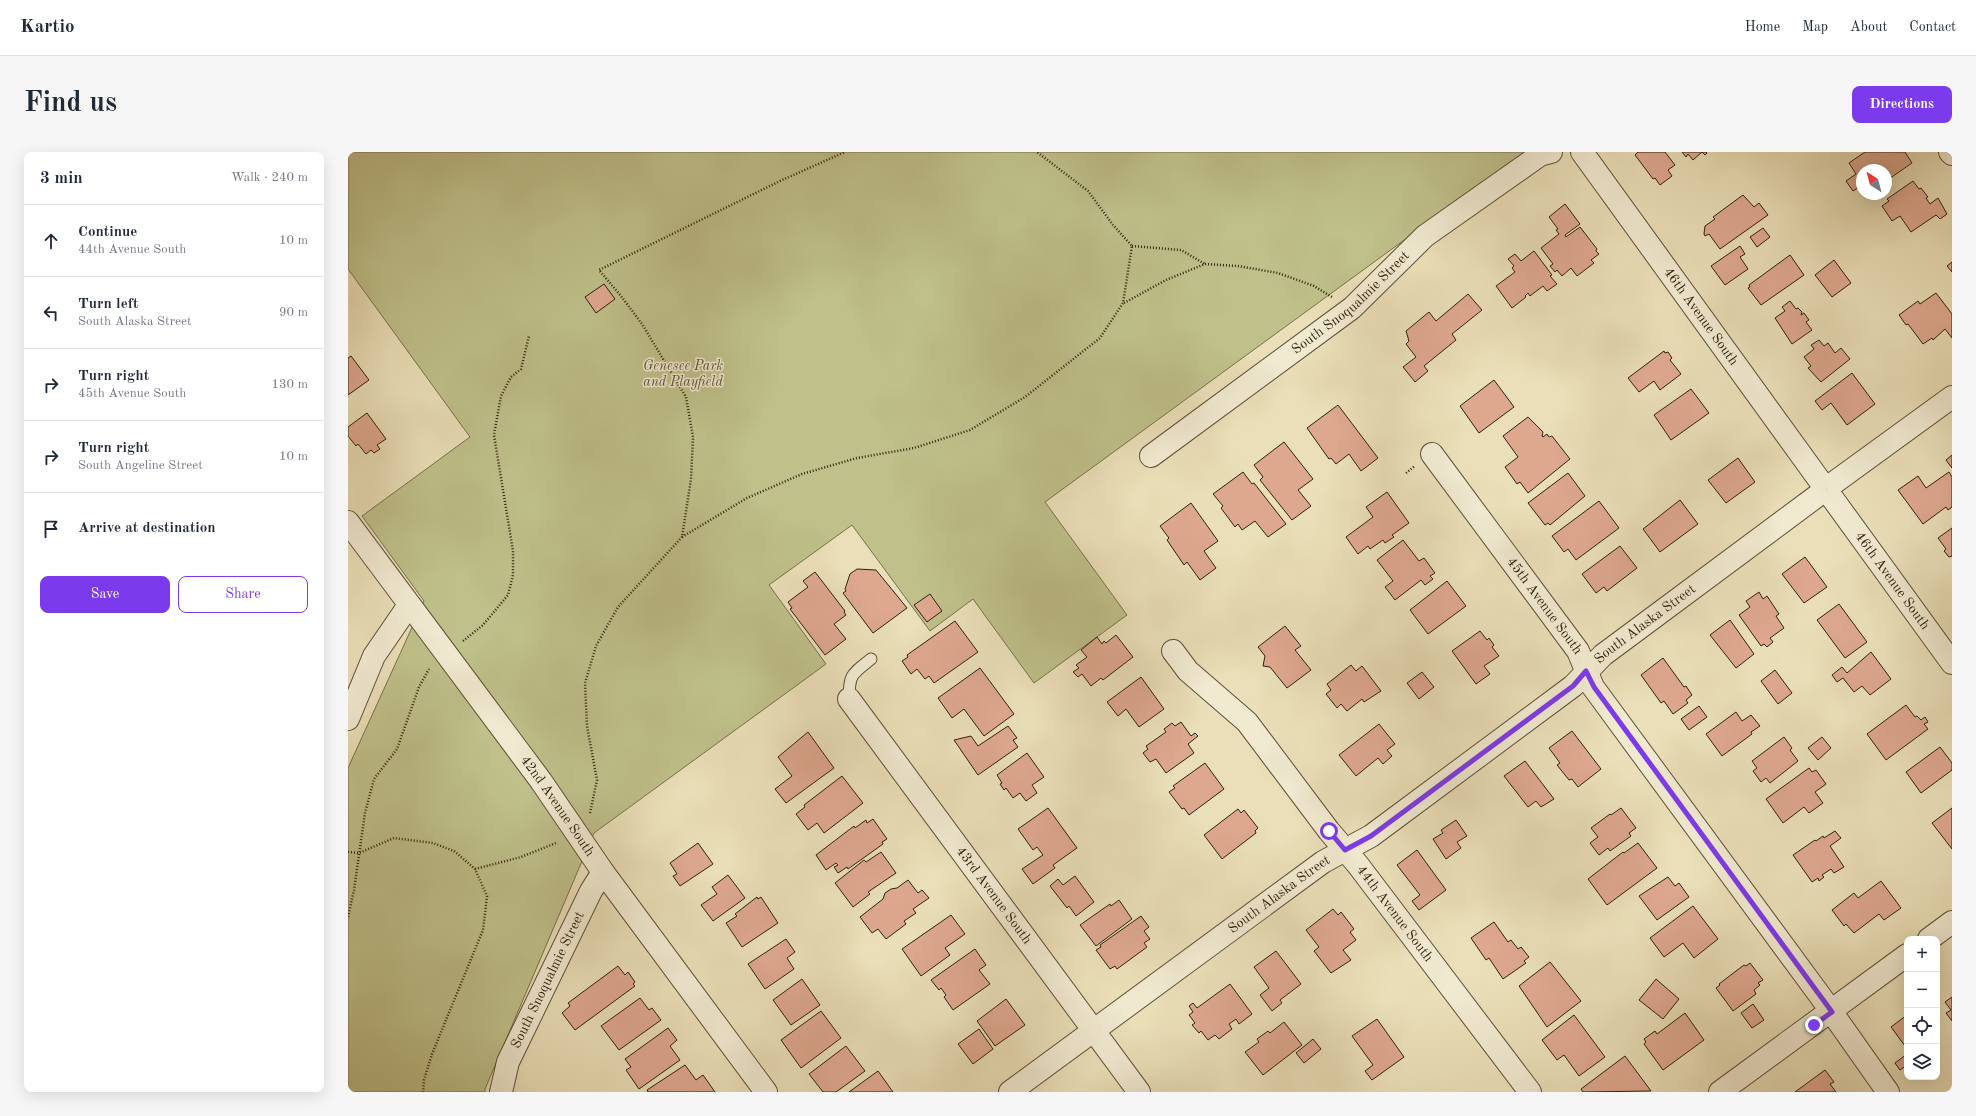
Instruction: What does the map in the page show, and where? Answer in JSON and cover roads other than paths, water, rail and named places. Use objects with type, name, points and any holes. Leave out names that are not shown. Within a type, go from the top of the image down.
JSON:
[{"type":"street","name":"South Snoqualmie Street","points":[[1152,456],[1352,308],[1424,236],[1540,155],[1551,152]]},
{"type":"street","name":"46th Avenue South","points":[[1582,152],[1952,663]]},
{"type":"street","name":"South Alaska Street","points":[[1010,1092],[1323,862],[1371,836],[1573,686],[1603,655],[1952,397]]},
{"type":"street","name":"45th Avenue South","points":[[1432,454],[1578,651],[1598,694],[1832,1012],[1888,1092]]},
{"type":"street","name":"42nd Avenue South","points":[[348,522],[355,545],[409,605],[541,781],[603,872],[766,1092]]},
{"type":"street","points":[[348,719],[374,656],[409,605]]},
{"type":"street","name":"44th Avenue South","points":[[1173,651],[1188,671],[1247,722],[1329,831],[1358,865],[1530,1092]]},
{"type":"street","name":"43rd Avenue South","points":[[849,699],[1139,1092]]},
{"type":"street","name":"South Snoqualmie Street","points":[[501,1092],[508,1062],[591,891],[603,872]]},
{"type":"street","points":[[1933,936],[1952,922]]},
{"type":"street","points":[[1720,1092],[1832,1012],[1904,957]]},
{"type":"lane","points":[[849,699],[849,684],[853,673],[871,659]]},
{"type":"park label","name":"Genesee Park and Playfield","points":[[683,374]]}]
